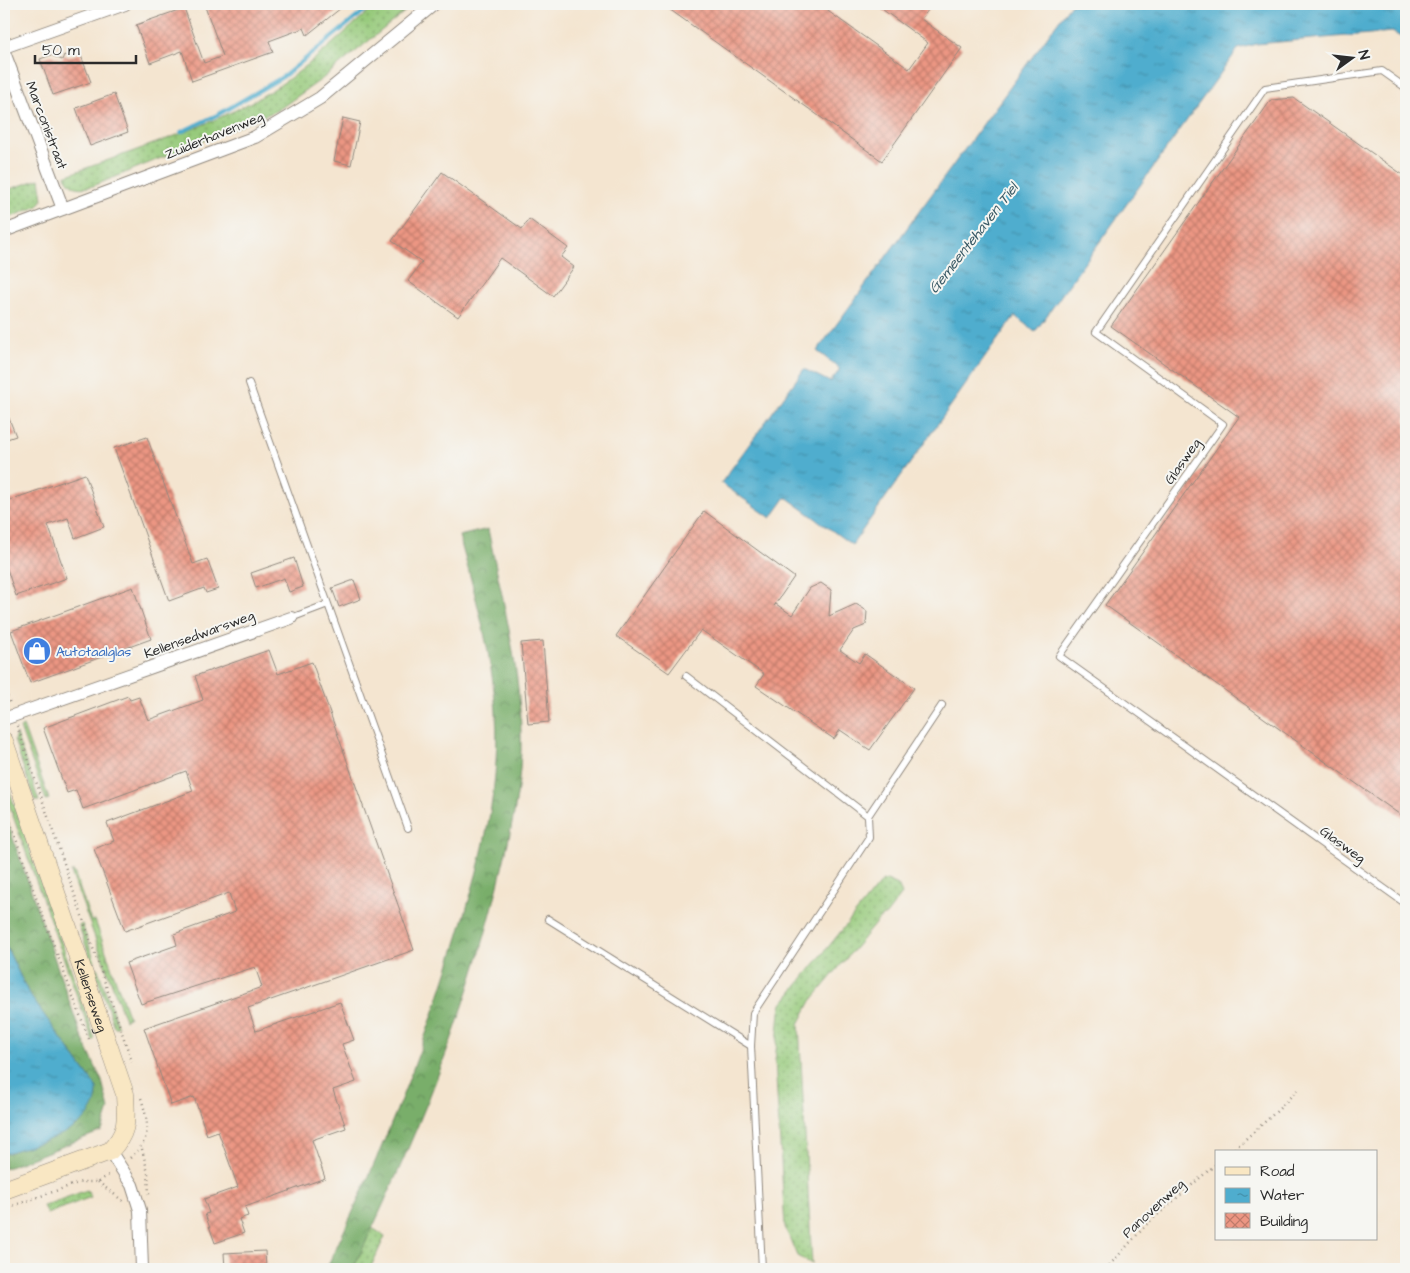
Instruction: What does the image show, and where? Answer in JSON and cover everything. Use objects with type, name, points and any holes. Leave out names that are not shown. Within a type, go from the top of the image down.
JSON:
[{"type":"main road","name":"Kellenseweg","points":[[4,740],[125,1094],[126,1120],[122,1139],[110,1151]]},
{"type":"main road","points":[[4,1190],[110,1151]]},
{"type":"street","points":[[4,47],[126,4]]},
{"type":"street","name":"Zuiderhavenweg","points":[[4,231],[226,149],[284,121],[320,98],[434,4]]},
{"type":"street","name":"Marconistraat","points":[[4,52],[63,209]]},
{"type":"street","name":"Kellensedwarsweg","points":[[4,720],[291,618]]},
{"type":"street","points":[[110,1151],[132,1185],[140,1210],[142,1269]]},
{"type":"lane","name":"Glasweg","points":[[1406,88],[1382,71],[1265,88],[1096,332],[1223,424],[1059,656],[1406,904]]},
{"type":"lane","points":[[249,383],[408,828]]},
{"type":"lane","points":[[291,618],[328,604]]},
{"type":"lane","points":[[686,676],[868,816]]},
{"type":"lane","points":[[762,1269],[751,1046],[753,1013],[870,837],[868,816],[942,705]]},
{"type":"lane","points":[[548,918],[751,1046]]},
{"type":"path","name":"Kellenseweg","points":[[4,803],[35,896],[90,1043]]},
{"type":"path","points":[[1233,1150],[1277,1111],[1297,1090]]},
{"type":"path","name":"Panovenweg","points":[[1106,1269],[1147,1224],[1215,1165]]},
{"type":"path","points":[[98,1182],[122,1199],[126,1208]]},
{"type":"green space","points":[[377,4],[414,4],[322,79],[278,110],[93,186],[84,188],[73,186],[65,176],[171,138],[224,116],[249,103],[300,71]]},
{"type":"green space","points":[[40,179],[43,199],[38,206],[4,220],[4,191]]},
{"type":"green space","points":[[488,529],[506,612],[519,695],[521,723],[520,767],[510,833],[486,932],[455,1031],[397,1175],[353,1269],[326,1269],[380,1151],[428,1030],[464,918],[480,860],[492,803],[497,744],[496,713],[487,646],[459,536]]},
{"type":"green space","points":[[23,726],[49,799],[46,800],[20,728]]},
{"type":"green space","points":[[16,734],[39,801],[35,801],[14,740]]},
{"type":"green space","points":[[4,775],[95,1039],[93,1041],[12,813],[4,787]]},
{"type":"green space","points":[[4,812],[81,1035],[102,1081],[109,1109],[102,1131],[4,1169],[4,1154],[76,1127],[97,1088],[29,994],[4,942]]},
{"type":"green space","points":[[71,872],[74,872],[91,921],[95,920],[129,1018],[125,1020]]},
{"type":"green space","points":[[887,880],[898,885],[902,894],[811,1001],[799,1024],[812,1264],[797,1256],[785,1227],[775,1061],[780,1012],[782,1004],[881,882]]},
{"type":"green space","points":[[82,924],[95,962],[91,961],[79,926]]},
{"type":"green space","points":[[97,967],[118,1027],[114,1027],[95,971]]},
{"type":"green space","points":[[87,1190],[91,1197],[47,1214],[43,1206]]},
{"type":"green space","points":[[372,1228],[385,1236],[370,1269],[353,1269]]},
{"type":"water","name":"Gemeentehaven Tiel","points":[[1071,4],[1406,4],[1406,40],[1392,32],[1256,44],[1238,49],[1035,332],[1015,316],[852,545],[786,497],[771,518],[721,483],[804,369],[830,382],[839,371],[839,368],[817,351]]},
{"type":"water","points":[[4,942],[29,994],[97,1088],[95,1103],[88,1116],[77,1125],[48,1140],[4,1154]]},
{"type":"building","points":[[204,4],[346,4],[307,35],[304,28],[269,41],[273,52],[192,81],[182,51],[150,63],[136,25],[184,8],[204,63],[223,56]]},
{"type":"building","points":[[662,4],[818,4],[909,69],[928,43],[875,4],[933,4],[921,19],[962,48],[882,161]]},
{"type":"building","points":[[80,53],[91,82],[53,95],[40,59],[51,55],[62,60],[64,55],[69,57]]},
{"type":"building","points":[[114,94],[128,132],[90,146],[76,108]]},
{"type":"building","points":[[1294,98],[1406,177],[1406,819],[1105,605],[1239,417],[1111,326],[1271,100]]},
{"type":"building","points":[[343,118],[360,122],[351,165],[334,161]]},
{"type":"building","points":[[442,172],[522,229],[529,219],[568,248],[561,257],[574,267],[553,296],[500,258],[458,317],[408,281],[422,262],[392,241]]},
{"type":"building","points":[[4,406],[16,436],[4,440]]},
{"type":"building","points":[[147,437],[193,564],[207,559],[218,589],[206,593],[204,588],[169,601],[114,448]]},
{"type":"building","points":[[85,474],[104,527],[75,538],[68,518],[48,525],[67,578],[16,596],[4,560],[4,502]]},
{"type":"building","points":[[704,511],[794,577],[774,606],[776,604],[792,615],[810,588],[821,583],[831,590],[829,616],[856,604],[867,611],[866,625],[854,630],[840,650],[859,663],[865,654],[914,688],[870,750],[840,730],[834,739],[756,686],[764,674],[701,630],[669,673],[616,636]]},
{"type":"building","points":[[294,558],[303,587],[289,592],[284,578],[256,588],[251,573]]},
{"type":"building","points":[[354,580],[361,599],[339,607],[332,588]]},
{"type":"building","points":[[133,587],[151,639],[30,683],[11,631]]},
{"type":"building","points":[[543,641],[549,722],[528,724],[521,643]]},
{"type":"building","points":[[269,650],[278,674],[312,662],[414,950],[248,1008],[256,1031],[340,1002],[354,1040],[342,1044],[356,1082],[333,1090],[346,1128],[312,1140],[325,1178],[245,1207],[248,1216],[239,1219],[244,1233],[215,1243],[205,1214],[209,1213],[204,1199],[238,1187],[218,1131],[207,1135],[194,1097],[171,1105],[144,1028],[262,987],[255,967],[141,1004],[126,963],[177,945],[174,934],[235,912],[229,893],[125,931],[94,849],[114,841],[107,823],[193,791],[186,771],[83,809],[76,790],[67,793],[43,728],[128,696],[130,700],[139,697],[148,720],[203,700],[195,676]]},
{"type":"building","points":[[265,1251],[266,1269],[225,1269],[224,1253]]},
{"type":"waterway","points":[[181,132],[219,114],[284,76],[373,4]]},
{"type":"place","name":"Autotaalglas","points":[[37,651]]}]
